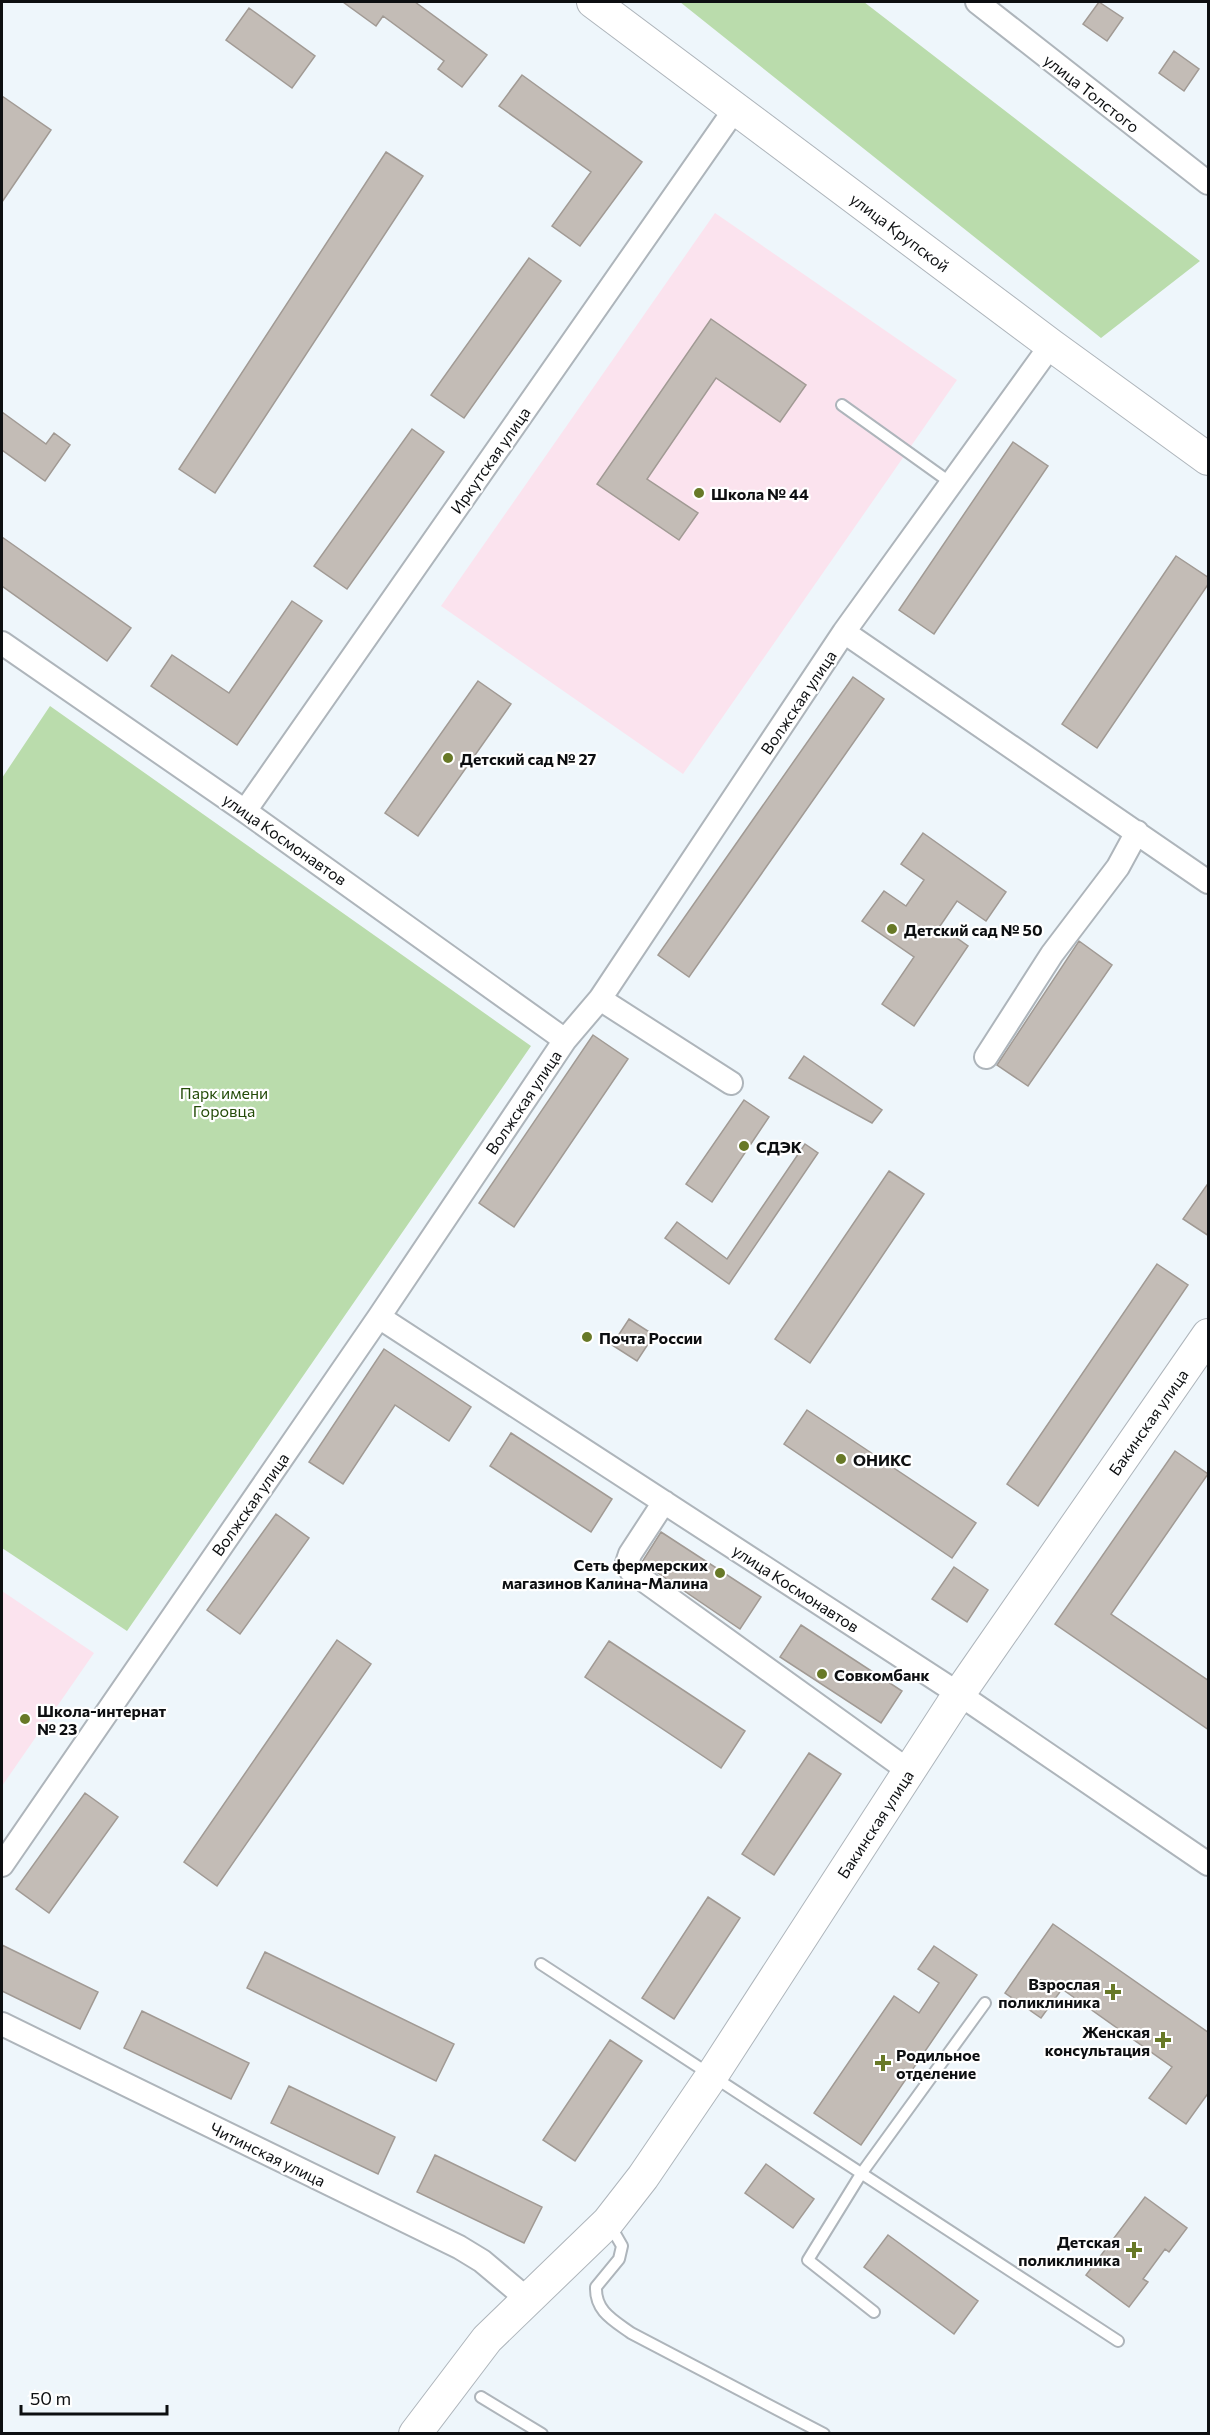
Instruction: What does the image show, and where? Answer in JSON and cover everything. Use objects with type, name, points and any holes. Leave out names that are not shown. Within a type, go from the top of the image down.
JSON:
[{"type":"street","name":"улица Крупской","points":[[593,2],[1051,345],[1209,459]]},
{"type":"street","name":"улица Толстого","points":[[977,2],[1207,178]]},
{"type":"street","name":"Иркутская улица","points":[[245,811],[735,109]]},
{"type":"street","name":"Волжская улица","points":[[2,1865],[379,1317],[565,1040],[600,999],[844,632],[1051,345]]},
{"type":"street","points":[[844,632],[1209,882]]},
{"type":"street","name":"улица Космонавтов","points":[[2,644],[245,811],[565,1040]]},
{"type":"street","points":[[986,1057],[1052,954],[1118,867],[1137,832]]},
{"type":"street","points":[[600,999],[731,1083]]},
{"type":"street","name":"улица Космонавтов","points":[[379,1317],[958,1694],[1209,1864]]},
{"type":"street","name":"Бакинская улица","points":[[415,2433],[487,2339],[526,2298],[608,2222],[711,2077],[958,1694],[1209,1335]]},
{"type":"street","points":[[664,1502],[630,1554],[627,1563],[631,1570],[909,1771]]},
{"type":"street","name":"Читинская улица","points":[[2,2024],[459,2247],[482,2261],[526,2298]]},
{"type":"lane","points":[[842,405],[951,483]]},
{"type":"lane","points":[[541,1964],[1118,2341]]},
{"type":"lane","points":[[874,2312],[808,2260],[861,2174],[985,2003]]},
{"type":"lane","points":[[608,2222],[622,2246],[620,2259],[596,2287],[599,2307],[606,2315],[631,2333],[824,2433]]},
{"type":"lane","points":[[481,2397],[543,2433]]},
{"type":"shaded area","name":"Школа № 44","points":[[715,213],[957,380],[683,774],[441,606]]},
{"type":"shaded area","name":"Школа-интернат № 23","points":[[2,1591],[94,1653],[2,1786]]},
{"type":"green space","points":[[680,2],[864,2],[1200,261],[1101,338]]},
{"type":"green space","name":"Парк имени Горовца","points":[[50,706],[531,1046],[127,1631],[2,1548],[2,778]]},
{"type":"building","points":[[343,2],[415,2],[487,55],[462,87],[438,69],[444,61],[383,16],[376,26]]},
{"type":"building","points":[[1099,2],[1123,18],[1107,41],[1083,24]]},
{"type":"building","points":[[249,8],[315,56],[292,88],[226,40]]},
{"type":"building","points":[[1174,51],[1199,69],[1184,91],[1159,73]]},
{"type":"building","points":[[522,75],[642,162],[580,246],[552,226],[591,172],[499,106]]},
{"type":"building","points":[[2,96],[51,130],[2,202]]},
{"type":"building","points":[[386,152],[423,176],[215,493],[179,469]]},
{"type":"building","points":[[529,258],[561,281],[464,418],[431,395]]},
{"type":"building","points":[[711,319],[806,385],[780,422],[716,378],[647,479],[698,513],[679,540],[597,484]]},
{"type":"building","points":[[2,412],[46,444],[54,433],[70,445],[45,481],[2,450]]},
{"type":"building","points":[[412,429],[444,452],[347,589],[314,566]]},
{"type":"building","points":[[1013,442],[1048,466],[934,634],[899,610]]},
{"type":"building","points":[[2,537],[131,628],[107,661],[2,586]]},
{"type":"building","points":[[1176,556],[1209,578],[1209,583],[1097,748],[1062,724]]},
{"type":"building","points":[[292,601],[322,621],[237,745],[151,686],[172,655],[229,693]]},
{"type":"building","points":[[853,677],[884,699],[689,977],[658,955]]},
{"type":"building","name":"Детский сад № 27","points":[[478,681],[511,704],[418,836],[385,813]]},
{"type":"building","name":"Детский сад № 50","points":[[923,833],[1006,892],[986,921],[957,901],[940,926],[968,946],[914,1026],[882,1004],[914,957],[862,921],[884,891],[906,906],[924,880],[901,864]]},
{"type":"building","points":[[1079,941],[1112,965],[1028,1086],[997,1065]]},
{"type":"building","points":[[593,1035],[628,1059],[514,1227],[479,1203]]},
{"type":"building","points":[[804,1056],[882,1110],[872,1123],[789,1078]]},
{"type":"building","points":[[744,1100],[769,1117],[712,1202],[686,1184]]},
{"type":"building","points":[[805,1144],[818,1153],[729,1284],[665,1238],[677,1222],[727,1259]]},
{"type":"building","points":[[889,1171],[924,1194],[810,1363],[775,1339]]},
{"type":"building","points":[[1209,1182],[1209,1236],[1183,1219]]},
{"type":"building","points":[[1157,1264],[1188,1285],[1038,1506],[1007,1484]]},
{"type":"building","points":[[629,1319],[654,1335],[637,1361],[612,1345]]},
{"type":"building","points":[[384,1349],[471,1407],[449,1441],[395,1405],[343,1484],[309,1462]]},
{"type":"building","points":[[807,1410],[976,1523],[952,1558],[784,1444]]},
{"type":"building","points":[[511,1433],[612,1499],[591,1532],[490,1466]]},
{"type":"building","points":[[1175,1451],[1208,1474],[1111,1614],[1209,1681],[1209,1730],[1055,1624]]},
{"type":"building","points":[[276,1514],[309,1538],[240,1634],[207,1610]]},
{"type":"building","points":[[661,1532],[761,1597],[740,1629],[642,1562]]},
{"type":"building","points":[[954,1567],[988,1590],[967,1622],[932,1599]]},
{"type":"building","points":[[801,1625],[902,1691],[881,1723],[780,1657]]},
{"type":"building","points":[[337,1640],[371,1664],[217,1886],[184,1862]]},
{"type":"building","points":[[609,1641],[745,1731],[721,1768],[585,1677]]},
{"type":"building","points":[[809,1753],[841,1774],[774,1875],[742,1854]]},
{"type":"building","points":[[85,1793],[118,1817],[49,1913],[16,1889]]},
{"type":"building","points":[[708,1897],[740,1918],[674,2019],[642,1998]]},
{"type":"building","points":[[1053,1924],[1209,2033],[1209,2092],[1186,2124],[1149,2098],[1172,2067],[1062,1989],[1041,2018],[1005,1993]]},
{"type":"building","points":[[2,1945],[98,1992],[80,2029],[2,1991]]},
{"type":"building","name":"Родильное отделение","points":[[934,1946],[977,1975],[861,2145],[814,2113],[894,1996],[919,2013],[939,1983],[918,1969]]},
{"type":"building","points":[[265,1952],[454,2044],[436,2081],[247,1988]]},
{"type":"building","points":[[142,2011],[249,2063],[231,2099],[124,2048]]},
{"type":"building","points":[[610,2040],[642,2061],[575,2161],[543,2140]]},
{"type":"building","points":[[289,2086],[395,2137],[378,2174],[271,2123]]},
{"type":"building","points":[[435,2155],[542,2207],[524,2243],[417,2192]]},
{"type":"building","points":[[766,2164],[814,2199],[793,2228],[745,2193]]},
{"type":"building","name":"Детская поликлиника","points":[[1145,2197],[1187,2228],[1169,2252],[1165,2249],[1143,2279],[1148,2282],[1129,2307],[1086,2275]]},
{"type":"building","points":[[888,2235],[978,2301],[954,2334],[864,2267]]},
{"type":"place","name":"Школа № 44","points":[[699,493]]},
{"type":"place","name":"Детский сад № 27","points":[[448,758]]},
{"type":"place","name":"Детский сад № 50","points":[[892,929]]},
{"type":"place","name":"СДЭК","points":[[744,1146]]},
{"type":"place","name":"Почта России","points":[[587,1337]]},
{"type":"place","name":"ОНИКС","points":[[841,1459]]},
{"type":"place","name":"Сеть фермерских магазинов Калина-Малина","points":[[720,1573]]},
{"type":"place","name":"Совкомбанк","points":[[822,1674]]},
{"type":"place","name":"Школа-интернат № 23","points":[[25,1719]]},
{"type":"place","name":"Взрослая поликлиника","points":[[1113,1992]]},
{"type":"place","name":"Женская консультация","points":[[1163,2040]]},
{"type":"place","name":"Родильное отделение","points":[[883,2063]]},
{"type":"place","name":"Детская поликлиника","points":[[1134,2250]]}]
